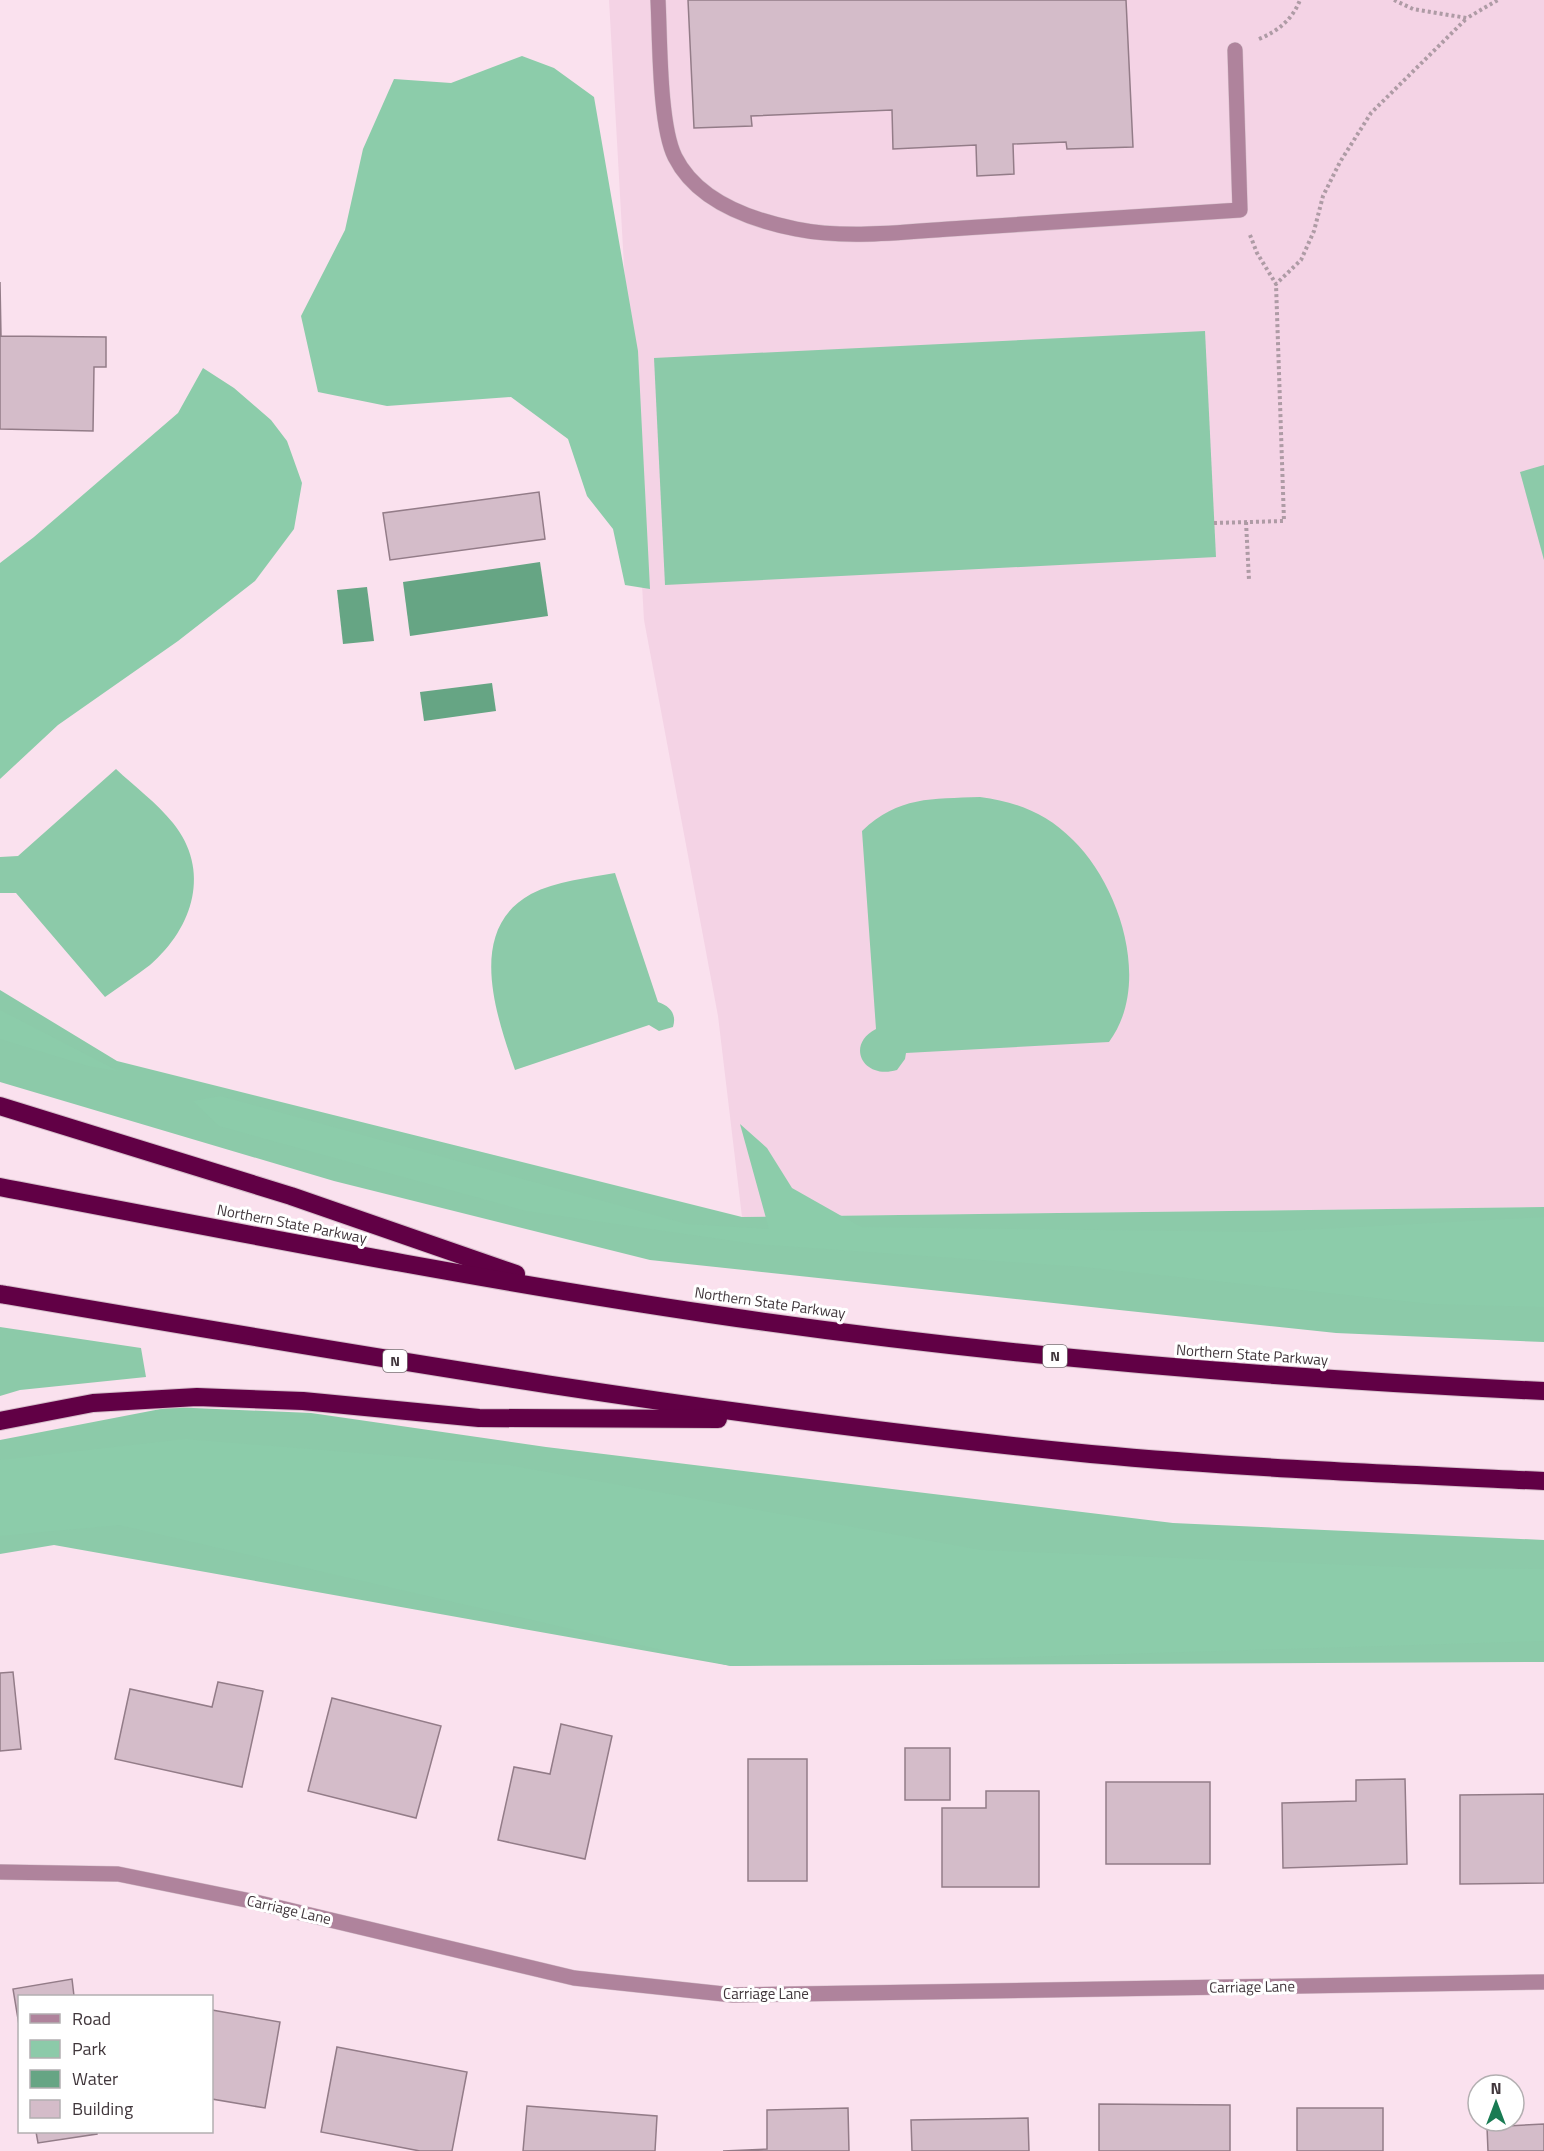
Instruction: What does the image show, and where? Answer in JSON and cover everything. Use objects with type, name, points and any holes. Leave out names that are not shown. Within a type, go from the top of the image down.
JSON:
[{"type":"highway","points":[[0,1106],[291,1196],[569,1292]]},
{"type":"highway","name":"Northern State Parkway","points":[[0,1187],[569,1292],[828,1329],[1144,1365],[1306,1378],[1544,1390]]},
{"type":"highway","name":"N","points":[[0,1294],[483,1375],[790,1419],[1095,1454],[1407,1475],[1544,1481]]},
{"type":"highway","points":[[0,1421],[93,1403],[197,1397],[303,1401],[478,1418],[790,1419]]},
{"type":"street","points":[[658,0],[665,116],[675,157],[698,186],[716,200],[769,223],[799,230],[880,232],[1240,210],[1235,50]]},
{"type":"street","name":"Carriage Lane","points":[[0,1872],[118,1874],[251,1901],[574,1978],[733,1995],[1544,1982]]},
{"type":"path","points":[[1235,50],[1277,31],[1296,11],[1300,0]]},
{"type":"path","points":[[1394,0],[1413,9],[1467,18]]},
{"type":"path","points":[[1276,284],[1301,260],[1314,231],[1327,187],[1371,113],[1467,18],[1498,0]]},
{"type":"path","points":[[1214,523],[1284,521],[1276,284],[1257,253],[1240,210]]},
{"type":"path","points":[[1246,522],[1249,580]]},
{"type":"shaded area","points":[[609,0],[1544,0],[1544,1207],[742,1217],[718,1016],[644,620]]},
{"type":"shaded area","points":[[522,56],[554,68],[594,97],[638,351],[650,589],[625,585],[613,529],[587,496],[568,439],[511,397],[387,406],[318,392],[301,316],[345,230],[363,149],[394,79],[451,83]]},
{"type":"shaded area","points":[[203,368],[234,388],[271,420],[287,441],[302,483],[294,529],[255,581],[178,641],[58,725],[0,779],[0,563],[34,537],[178,413]]},
{"type":"shaded area","points":[[0,1010],[118,1071],[88,1066],[0,1039]]},
{"type":"shaded area","points":[[220,1096],[687,1224],[769,1229],[740,1124],[767,1148],[792,1188],[861,1227],[1265,1232],[1544,1217],[1544,1307],[1431,1304],[1084,1267],[755,1244],[526,1211],[219,1126],[193,1101]]},
{"type":"shaded area","points":[[185,1439],[508,1465],[981,1550],[1425,1568],[1544,1569],[1544,1641],[731,1666],[119,1525],[0,1536],[0,1460]]},
{"type":"green space","points":[[1205,331],[1216,557],[665,585],[654,358]]},
{"type":"green space","points":[[1544,465],[1544,560],[1520,472]]},
{"type":"green space","points":[[116,769],[173,823],[185,841],[192,860],[194,879],[187,916],[178,933],[150,965],[105,997],[16,893],[0,893],[0,857],[18,856]]},
{"type":"green space","points":[[980,797],[1019,806],[1041,816],[1063,831],[1090,860],[1116,909],[1125,936],[1129,965],[1128,992],[1122,1019],[1109,1042],[906,1053],[905,1059],[897,1070],[885,1072],[875,1070],[867,1066],[860,1052],[861,1044],[876,1029],[862,831],[889,811],[903,805],[931,799]]},
{"type":"green space","points":[[615,873],[658,1002],[672,1011],[673,1027],[659,1031],[649,1025],[515,1070],[501,1025],[491,976],[492,952],[498,929],[511,910],[531,894],[561,883]]},
{"type":"green space","points":[[0,990],[117,1061],[742,1217],[1544,1207],[1544,1342],[1336,1333],[650,1260],[334,1181],[0,1082]]},
{"type":"green space","points":[[0,1327],[141,1348],[146,1377],[20,1390],[0,1396]]},
{"type":"green space","points":[[171,1407],[311,1413],[546,1447],[1173,1523],[1544,1540],[1544,1662],[731,1666],[54,1545],[0,1554],[0,1440]]},
{"type":"water","points":[[540,562],[548,616],[410,636],[403,582]]},
{"type":"water","points":[[367,587],[374,641],[343,644],[337,590]]},
{"type":"water","points":[[492,683],[496,711],[424,721],[420,692]]},
{"type":"building","points":[[688,0],[1126,0],[1133,147],[1067,149],[1066,142],[1013,144],[1014,174],[977,176],[976,145],[893,149],[892,110],[751,116],[752,126],[694,128]]},
{"type":"building","points":[[0,282],[1,336],[106,337],[106,367],[94,367],[93,431],[0,429]]},
{"type":"building","points":[[539,492],[545,539],[390,560],[383,513]]},
{"type":"building","points":[[13,1672],[21,1749],[0,1751],[0,1673]]},
{"type":"building","points":[[218,1682],[263,1691],[242,1787],[115,1759],[130,1689],[212,1707]]},
{"type":"building","points":[[332,1698],[441,1726],[416,1818],[308,1791]]},
{"type":"building","points":[[561,1724],[612,1736],[585,1859],[498,1840],[514,1767],[550,1774]]},
{"type":"building","points":[[905,1748],[950,1748],[950,1800],[905,1800]]},
{"type":"building","points":[[748,1759],[807,1759],[807,1881],[748,1881]]},
{"type":"building","points":[[1405,1779],[1407,1864],[1283,1868],[1282,1803],[1356,1801],[1356,1780]]},
{"type":"building","points":[[1106,1782],[1210,1782],[1210,1864],[1106,1864]]},
{"type":"building","points":[[986,1791],[1039,1791],[1039,1887],[942,1887],[942,1808],[986,1808]]},
{"type":"building","points":[[1544,1794],[1544,1883],[1460,1884],[1460,1795]]},
{"type":"building","points":[[72,1979],[74,1995],[18,1995],[18,2019],[13,1989]]},
{"type":"building","points":[[213,2010],[280,2022],[265,2108],[213,2099]]},
{"type":"building","points":[[337,2047],[467,2072],[452,2151],[420,2151],[321,2132]]},
{"type":"building","points":[[1099,2104],[1230,2105],[1230,2151],[1099,2151]]},
{"type":"building","points":[[527,2106],[657,2116],[655,2151],[523,2151]]},
{"type":"building","points":[[848,2108],[849,2151],[723,2151],[767,2149],[767,2110]]},
{"type":"building","points":[[1297,2108],[1383,2108],[1383,2151],[1297,2151]]},
{"type":"building","points":[[1028,2118],[1029,2151],[912,2151],[911,2120]]},
{"type":"building","points":[[1544,2124],[1544,2151],[1488,2151],[1487,2133],[1526,2133],[1526,2125]]},
{"type":"building","points":[[36,2133],[97,2133],[97,2134],[38,2143]]}]
